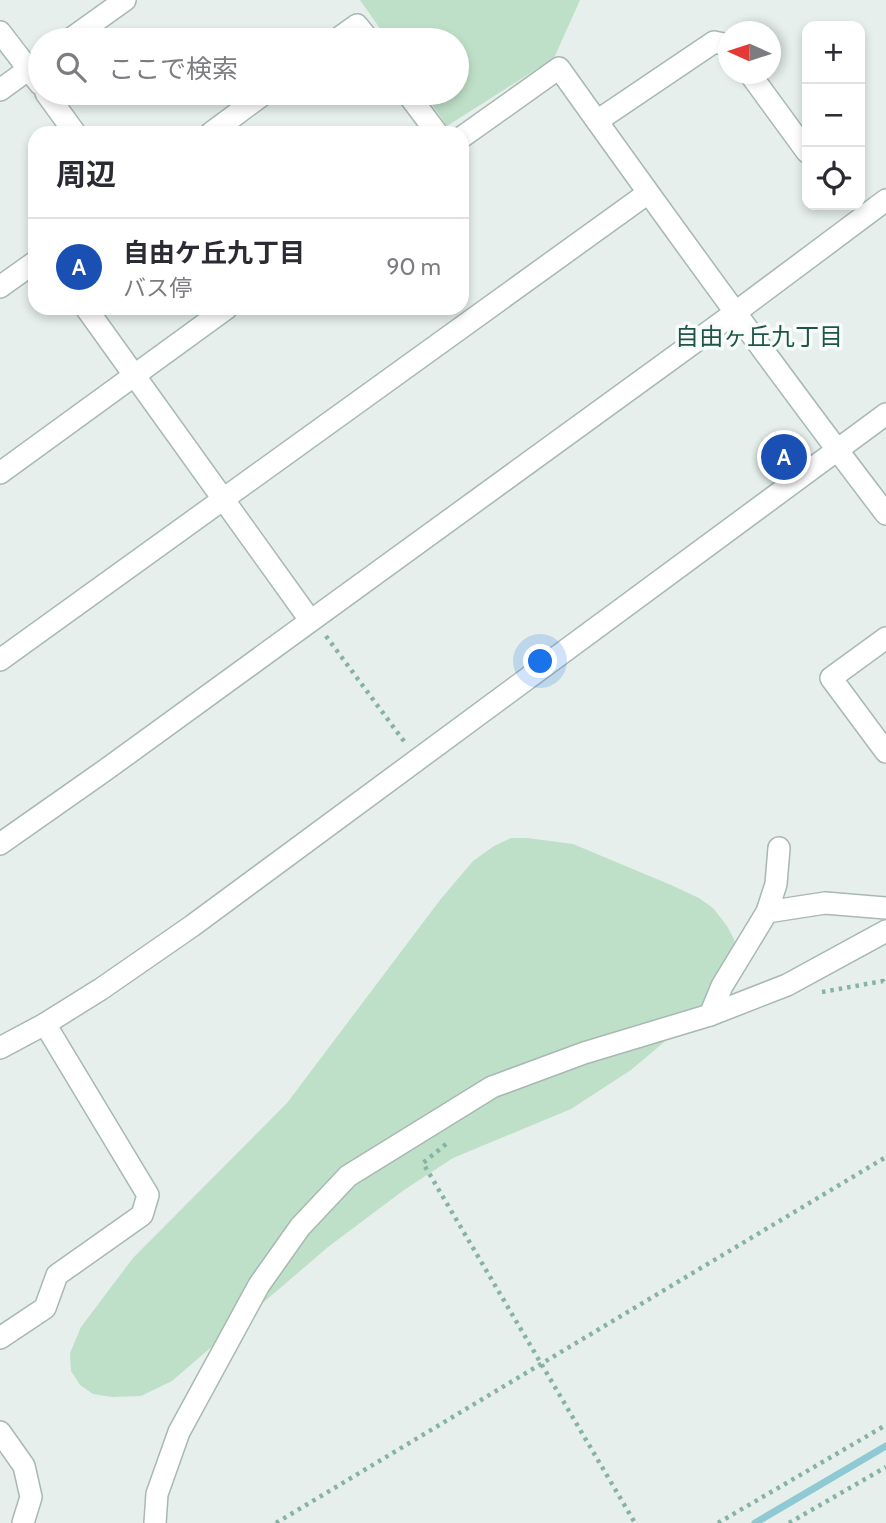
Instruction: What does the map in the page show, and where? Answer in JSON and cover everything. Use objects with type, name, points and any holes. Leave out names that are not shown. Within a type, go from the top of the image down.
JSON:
[{"type":"street","points":[[86,28],[125,0]]},
{"type":"street","points":[[0,32],[28,62]]},
{"type":"street","points":[[597,121],[714,42],[718,43]]},
{"type":"street","points":[[469,132],[559,68],[648,193],[886,514]]},
{"type":"street","points":[[0,90],[28,76]]},
{"type":"street","points":[[757,84],[803,147]]},
{"type":"street","points":[[55,105],[70,126]]},
{"type":"street","points":[[220,126],[249,105]]},
{"type":"street","points":[[416,105],[432,126]]},
{"type":"street","points":[[0,660],[648,193]]},
{"type":"street","points":[[0,844],[736,312],[851,213],[886,200]]},
{"type":"street","points":[[0,287],[28,267]]},
{"type":"street","points":[[91,315],[312,619]]},
{"type":"street","points":[[0,473],[217,315]]},
{"type":"street","points":[[0,1048],[101,989],[192,926],[886,414]]},
{"type":"street","points":[[886,638],[831,678],[886,752]]},
{"type":"street","points":[[710,1014],[722,986],[767,912],[776,884],[779,848]]},
{"type":"street","points":[[767,912],[825,903],[886,908]]},
{"type":"street","points":[[155,1523],[158,1494],[179,1432],[260,1285],[300,1227],[348,1176],[492,1087],[584,1053],[710,1014],[787,985],[886,931]]},
{"type":"street","points":[[3,1328],[45,1308],[57,1275],[142,1215],[148,1195],[45,1024]]},
{"type":"street","points":[[0,1432],[24,1466],[32,1497],[23,1523]]},
{"type":"path","points":[[312,619],[417,760]]},
{"type":"path","points":[[818,993],[883,981],[886,986]]},
{"type":"path","points":[[453,1138],[423,1163],[635,1523]]},
{"type":"path","points":[[276,1523],[886,1157]]},
{"type":"path","points":[[718,1523],[886,1425]]},
{"type":"path","points":[[789,1523],[886,1467]]},
{"type":"green space","points":[[360,0],[580,0],[554,58],[447,126],[432,105],[469,105],[469,28],[380,28]]},
{"type":"green space","points":[[511,838],[573,844],[699,898],[713,908],[734,939],[738,956],[732,985],[631,1070],[571,1109],[453,1158],[404,1190],[328,1247],[172,1381],[141,1396],[112,1397],[93,1394],[80,1385],[71,1371],[70,1353],[81,1327],[133,1258],[287,1103],[440,900],[473,861]]},
{"type":"waterway","points":[[755,1523],[886,1446]]},
{"type":"place","name":"自由ケ丘九丁目","points":[[784,457]]},
{"type":"district","name":"自由ヶ丘九丁目","points":[[759,336]]}]
